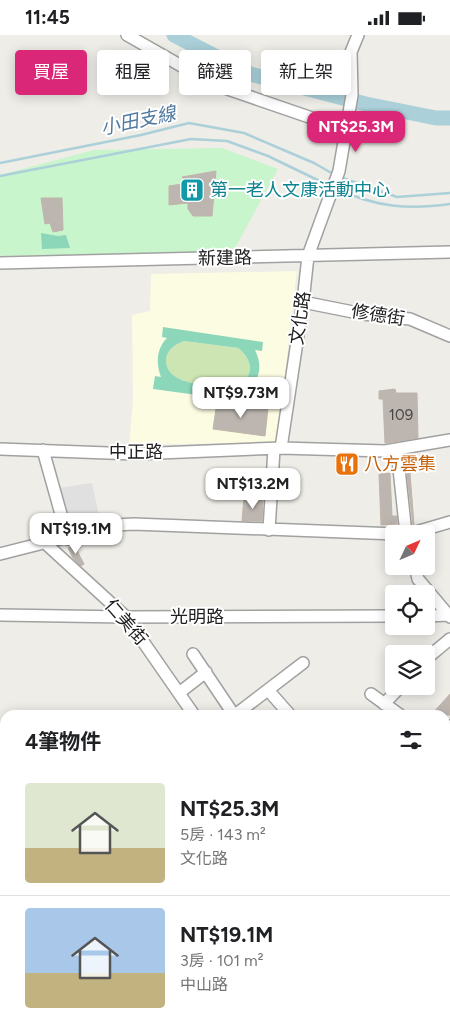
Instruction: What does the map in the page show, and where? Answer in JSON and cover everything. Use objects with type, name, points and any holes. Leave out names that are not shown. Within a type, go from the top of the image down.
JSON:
[{"type":"street","points":[[126,35],[213,85],[347,130],[351,101],[351,52],[358,35]]},
{"type":"street","name":"文化路","points":[[269,530],[278,448],[303,302],[308,256],[339,171],[347,130]]},
{"type":"street","name":"新建路","points":[[0,263],[450,252]]},
{"type":"street","name":"修德街","points":[[303,302],[363,314],[410,319],[450,336]]},
{"type":"street","name":"中正路","points":[[0,449],[136,454],[278,448],[385,451],[450,439]]},
{"type":"street","points":[[43,450],[68,538]]},
{"type":"street","points":[[397,450],[406,525]]},
{"type":"street","points":[[435,526],[450,522]]},
{"type":"street","points":[[0,554],[44,542],[68,538],[98,526],[134,524],[385,534]]},
{"type":"street","name":"仁美街","points":[[44,542],[126,617],[191,710]]},
{"type":"street","points":[[417,575],[418,579],[450,616]]},
{"type":"street","name":"光明路","points":[[0,615],[126,617],[385,616]]},
{"type":"street","points":[[435,616],[450,616]]},
{"type":"street","points":[[435,652],[450,639]]},
{"type":"street","points":[[193,654],[232,710]]},
{"type":"street","points":[[242,710],[303,663]]},
{"type":"street","points":[[179,693],[206,672]]},
{"type":"street","points":[[268,690],[286,710]]},
{"type":"street","points":[[371,694],[393,710]]},
{"type":"street","points":[[384,704],[392,695]]},
{"type":"shaded area","points":[[297,271],[277,442],[129,445],[133,401],[132,315],[150,311],[151,274]]},
{"type":"shaded area","points":[[92,483],[99,516],[67,527],[58,488]]},
{"type":"green space","points":[[222,148],[278,169],[233,252],[0,256],[0,175],[94,150]]},
{"type":"green space","points":[[41,233],[58,236],[66,235],[70,248],[42,249]]},
{"type":"green space","points":[[163,327],[263,342],[262,351],[255,350],[259,360],[259,371],[256,380],[249,389],[257,390],[256,403],[153,389],[155,376],[161,377],[158,357],[163,342],[167,338],[162,337]],"holes":[[[184,341],[238,348],[244,353],[250,370],[245,380],[233,387],[192,383],[182,380],[168,369],[166,360],[170,350]]]},
{"type":"green space","points":[[184,341],[238,348],[244,353],[249,364],[250,370],[248,375],[240,384],[233,387],[203,385],[182,380],[168,369],[166,360],[170,350]]},
{"type":"building","name":"第一老人文康活動中心","points":[[216,171],[212,216],[193,216],[188,209],[188,203],[169,205],[169,186],[189,183],[182,177]]},
{"type":"building","points":[[41,198],[62,198],[63,230],[53,232],[50,223],[45,224]]},
{"type":"building","points":[[395,389],[396,393],[417,393],[418,438],[385,443],[383,399],[379,399],[379,391]]},
{"type":"building","points":[[217,402],[268,408],[265,436],[213,429]]},
{"type":"building","points":[[390,473],[392,516],[397,516],[397,524],[381,525],[379,474]]},
{"type":"building","points":[[410,473],[414,525],[413,525],[407,474]]},
{"type":"building","points":[[244,497],[263,499],[262,521],[242,521]]},
{"type":"building","points":[[74,545],[84,564],[81,566],[73,558],[68,548]]},
{"type":"building","points":[[450,694],[450,710],[436,710]]},
{"type":"waterway","points":[[174,35],[250,74],[366,104],[436,118],[450,118]]},
{"type":"waterway","name":"小田支線","points":[[0,163],[141,135],[189,123],[244,133],[314,163],[335,175]]},
{"type":"waterway","points":[[0,176],[191,139],[227,141],[268,156],[330,186]]},
{"type":"waterway","name":"小田支線","points":[[340,177],[397,197],[450,193]]},
{"type":"waterway","points":[[337,189],[365,200],[406,207],[450,204]]},
{"type":"place","name":"第一老人文康活動中心","points":[[192,190]]},
{"type":"place","name":"八方雲集","points":[[347,464]]}]
